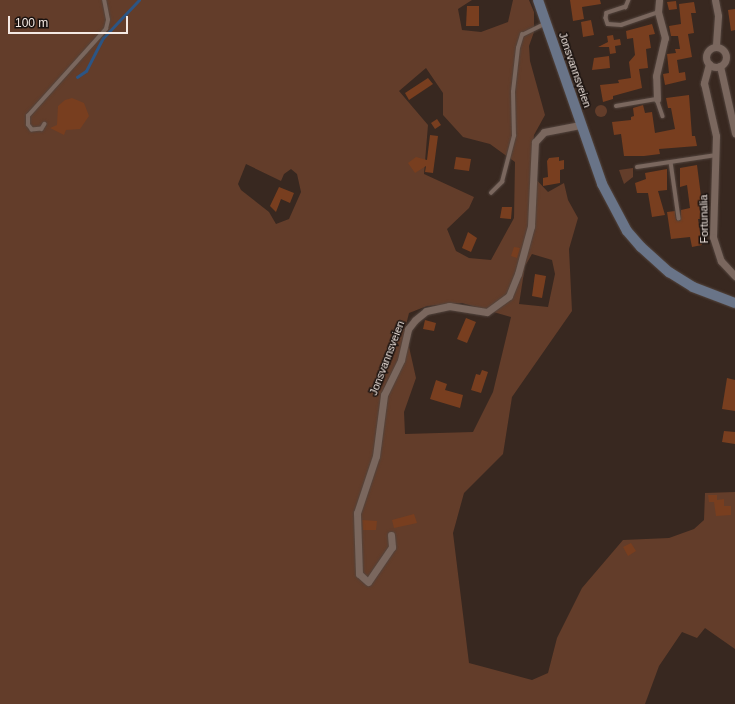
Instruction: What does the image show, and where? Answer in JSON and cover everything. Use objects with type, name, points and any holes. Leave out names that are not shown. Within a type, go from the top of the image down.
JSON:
[{"type":"main road","name":"Jonsvannsveien","points":[[538,0],[581,125],[608,197],[634,239],[651,258],[680,280],[735,303]]},
{"type":"street","points":[[657,99],[656,76],[665,38],[658,12],[659,0]]},
{"type":"street","name":"Fortunalia","points":[[715,0],[718,16],[716,47],[710,49],[706,55],[709,64],[704,83],[715,123],[716,155],[714,241],[721,261],[735,276]]},
{"type":"street","points":[[716,47],[722,49],[725,55],[724,61],[720,66]]},
{"type":"street","points":[[709,64],[720,66]]},
{"type":"street","points":[[720,66],[735,133]]},
{"type":"street","name":"Jonsvannsveien","points":[[391,535],[392,546],[368,582],[359,574],[357,513],[376,456],[384,395],[401,360],[408,330],[415,320],[426,311],[449,306],[487,312],[499,306],[509,296],[518,274],[531,226],[535,142],[544,132],[581,125]]},
{"type":"lane","points":[[45,124],[42,130],[32,130],[28,125],[28,116],[106,29],[108,20],[104,0]]},
{"type":"lane","points":[[628,0],[626,7],[607,13],[606,18],[608,24],[621,25],[658,12]]},
{"type":"lane","name":"Jonsvannsveien","points":[[491,193],[502,182],[514,136],[513,92],[518,48],[522,35],[546,23]]},
{"type":"lane","points":[[616,106],[657,99],[664,116]]},
{"type":"lane","points":[[637,167],[716,155]]},
{"type":"lane","points":[[671,162],[679,218]]},
{"type":"shaded area","points":[[0,0],[472,0],[458,9],[462,30],[481,32],[508,22],[513,0],[529,0],[534,12],[534,32],[529,46],[530,61],[545,115],[534,135],[531,174],[548,192],[564,183],[568,200],[578,218],[569,249],[572,311],[512,397],[503,454],[464,493],[453,533],[469,663],[532,680],[548,673],[557,638],[582,588],[623,540],[669,538],[694,529],[704,520],[705,493],[735,492],[735,649],[705,628],[697,638],[682,632],[659,666],[645,704],[0,704]],"holes":[[[426,68],[443,93],[443,115],[463,137],[490,144],[515,162],[514,218],[491,260],[469,258],[456,251],[447,229],[469,208],[474,197],[424,174],[428,125],[399,91]],[[246,164],[281,181],[284,174],[291,169],[297,174],[301,192],[289,219],[276,224],[269,212],[241,190],[238,184]],[[532,254],[552,260],[555,274],[548,307],[519,304],[525,266]],[[462,303],[511,317],[493,392],[473,432],[405,434],[404,412],[416,378],[405,329],[409,313],[427,306]]]},
{"type":"shaded area","points":[[601,105],[605,107],[607,111],[605,115],[601,117],[597,115],[595,111],[597,107]]},
{"type":"shaded area","points":[[633,168],[633,177],[624,184],[619,170]]},
{"type":"building","points":[[570,0],[600,0],[601,4],[582,7],[584,19],[573,21]]},
{"type":"building","points":[[676,1],[677,9],[669,10],[667,2]]},
{"type":"building","points":[[694,2],[696,13],[691,13],[694,33],[688,34],[692,57],[677,60],[679,73],[685,72],[686,80],[665,85],[663,74],[669,73],[667,54],[676,53],[675,49],[680,49],[678,36],[671,36],[669,26],[681,24],[679,4]]},
{"type":"building","points":[[467,6],[479,6],[479,26],[466,26]]},
{"type":"building","points":[[735,9],[735,30],[731,31],[728,10]]},
{"type":"building","points":[[591,20],[594,35],[583,37],[581,22]]},
{"type":"building","points":[[652,24],[655,34],[649,35],[651,48],[646,49],[648,68],[639,69],[642,88],[613,96],[613,99],[603,102],[600,85],[619,83],[618,80],[631,78],[629,62],[635,55],[633,38],[627,39],[626,31]]},
{"type":"building","points":[[613,35],[614,40],[620,39],[621,45],[615,46],[616,53],[610,54],[609,47],[598,47],[608,42],[607,36]]},
{"type":"building","points":[[609,56],[610,68],[592,70],[594,58]]},
{"type":"building","points":[[428,78],[433,84],[409,100],[405,93]]},
{"type":"building","points":[[689,95],[692,136],[695,136],[697,146],[659,149],[660,154],[624,156],[621,134],[614,135],[612,122],[631,120],[631,117],[634,116],[633,108],[643,105],[645,113],[652,112],[655,133],[675,129],[671,108],[668,108],[666,98]]},
{"type":"building","points":[[72,98],[84,103],[89,116],[80,129],[66,130],[64,135],[50,128],[57,125],[58,106],[65,100]]},
{"type":"building","points":[[437,119],[441,125],[435,129],[431,123]]},
{"type":"building","points":[[430,135],[438,136],[433,173],[425,172],[426,166],[415,173],[408,163],[416,157],[427,160]]},
{"type":"building","points":[[456,157],[471,159],[469,171],[454,169]]},
{"type":"building","points":[[559,157],[559,161],[564,160],[564,169],[560,170],[560,183],[543,186],[543,178],[548,177],[547,161],[549,158]]},
{"type":"building","points":[[697,165],[702,204],[699,205],[701,219],[698,219],[702,245],[692,247],[690,237],[671,239],[667,212],[675,211],[676,220],[680,221],[681,210],[690,208],[687,185],[680,187],[680,168]]},
{"type":"building","points":[[667,169],[667,190],[658,191],[665,215],[652,217],[648,193],[637,193],[635,183],[646,179],[645,173]]},
{"type":"building","points":[[279,187],[294,193],[290,203],[281,199],[276,212],[270,206]]},
{"type":"building","points":[[502,207],[512,207],[511,219],[500,218]]},
{"type":"building","points":[[468,232],[477,238],[471,252],[462,248]]},
{"type":"building","points":[[514,247],[520,248],[517,258],[511,256]]},
{"type":"building","points":[[535,274],[546,276],[542,298],[532,296]]},
{"type":"building","points":[[466,318],[476,322],[467,343],[457,339]]},
{"type":"building","points":[[425,320],[436,323],[434,331],[423,329]]},
{"type":"building","points":[[482,370],[488,372],[481,393],[471,390],[476,374],[480,375]]},
{"type":"building","points":[[727,378],[735,380],[735,411],[722,409]]},
{"type":"building","points":[[436,380],[447,384],[445,390],[463,395],[460,408],[430,399]]},
{"type":"building","points":[[724,431],[735,432],[735,444],[722,442]]},
{"type":"building","points":[[708,495],[717,495],[717,500],[724,499],[724,506],[731,506],[731,515],[716,516],[714,502],[709,502]]},
{"type":"building","points":[[414,514],[417,523],[394,528],[392,520]]},
{"type":"building","points":[[362,520],[377,521],[376,530],[363,530]]},
{"type":"building","points":[[631,543],[636,551],[628,556],[623,547]]},
{"type":"waterway","points":[[77,77],[86,71],[103,38],[139,0]]}]
